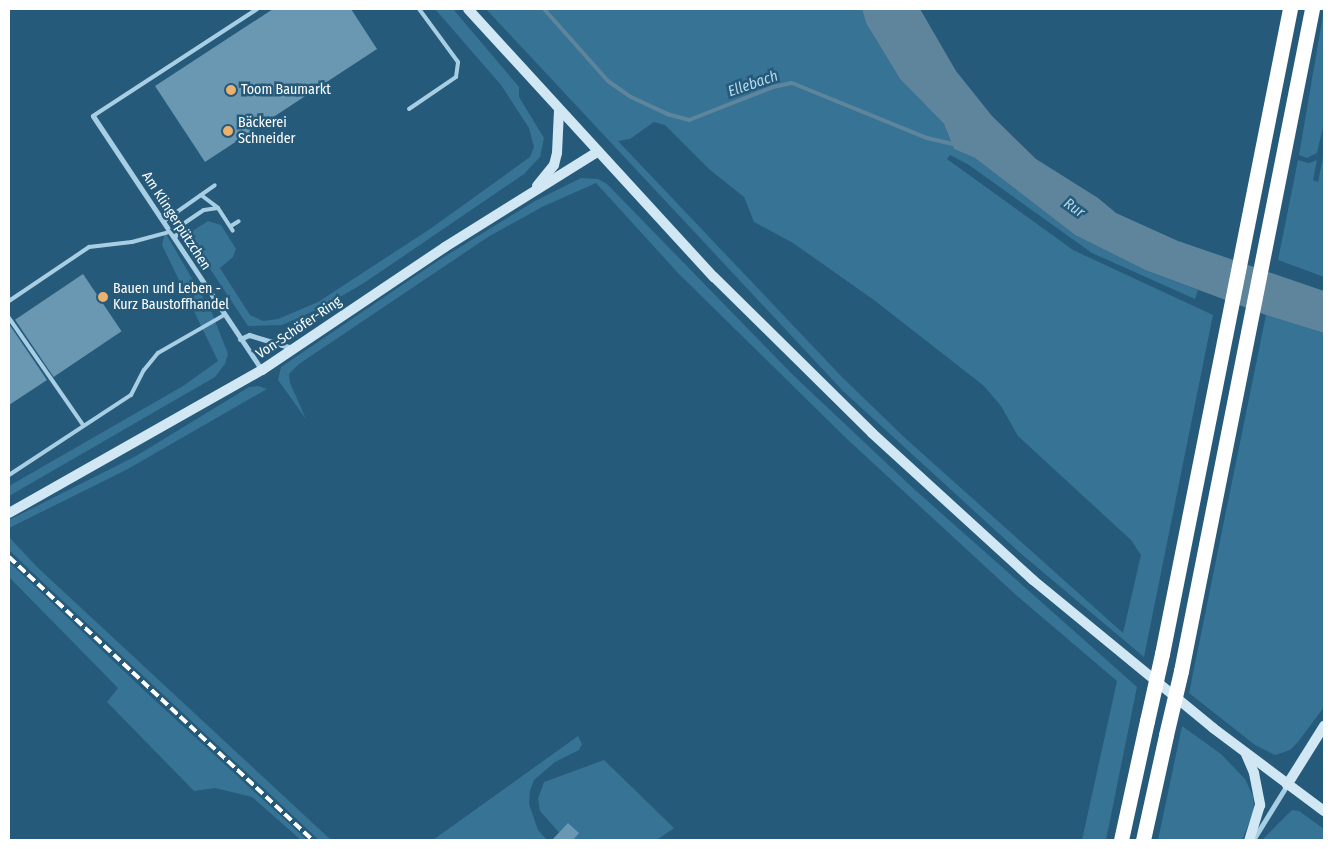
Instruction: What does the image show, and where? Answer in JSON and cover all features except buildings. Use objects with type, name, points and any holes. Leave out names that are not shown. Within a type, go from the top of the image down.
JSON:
[{"type":"highway","points":[[1121,840],[1162,654],[1290,9]]},
{"type":"highway","points":[[1143,840],[1180,670],[1312,9]]},
{"type":"main road","points":[[468,9],[559,111],[714,277],[872,433],[1033,580],[1246,753],[1324,811]]},
{"type":"main road","points":[[534,190],[554,165],[559,137],[559,111]]},
{"type":"main road","name":"Von-Schöfer-Ring","points":[[9,513],[262,370],[534,190],[597,152]]},
{"type":"main road","points":[[1287,785],[1324,726]]},
{"type":"main road","points":[[1246,753],[1254,773],[1260,806],[1249,840]]},
{"type":"street","name":"Am Klingerpützchen","points":[[93,116],[262,370]]},
{"type":"street","points":[[240,339],[250,335],[293,348]]},
{"type":"street","points":[[1253,840],[1287,785]]},
{"type":"lane","points":[[93,116],[257,9]]},
{"type":"lane","points":[[409,109],[456,77],[458,62],[419,9]]},
{"type":"lane","points":[[164,221],[215,185]]},
{"type":"lane","points":[[201,195],[218,208],[232,228],[238,221]]},
{"type":"lane","points":[[175,238],[182,224],[204,210],[218,208]]},
{"type":"lane","points":[[9,302],[89,247],[132,242],[171,232]]},
{"type":"lane","points":[[9,475],[131,395],[144,370],[158,353],[224,314]]},
{"type":"lane","points":[[9,318],[83,425]]},
{"type":"shaded area","points":[[435,9],[453,9],[519,87],[519,97],[544,138],[540,157],[524,174],[364,283],[323,307],[282,325],[248,326],[189,237],[191,232],[208,221],[221,225],[236,249],[233,257],[220,268],[250,315],[263,321],[278,319],[318,302],[430,229],[530,157],[534,147],[529,128],[501,85]]},
{"type":"shaded area","points":[[486,9],[862,9],[866,23],[900,79],[944,124],[954,149],[975,158],[1075,235],[1145,270],[1198,290],[1195,299],[1092,253],[969,165],[950,155],[947,159],[1073,250],[1213,315],[1144,657],[1019,552],[843,391]],"holes":[[[654,122],[665,125],[709,169],[744,197],[754,222],[793,243],[874,300],[984,386],[1001,406],[1018,436],[1131,540],[1141,555],[1123,633],[905,438],[842,377],[618,141],[630,139]]]},
{"type":"shaded area","points":[[1324,9],[1324,123],[1317,153],[1307,158],[1299,155]]},
{"type":"shaded area","points":[[1324,152],[1324,277],[1278,260],[1298,160],[1309,163],[1317,160],[1313,180],[1318,182]]},
{"type":"shaded area","points":[[581,178],[598,179],[607,184],[794,376],[914,489],[1137,687],[1106,840],[1082,840],[1117,681],[1016,595],[847,439],[678,273],[596,183],[542,207],[488,237],[299,364],[289,374],[290,383],[306,419],[278,380],[281,367],[439,260],[535,201]]},
{"type":"shaded area","points":[[165,232],[212,313],[228,354],[225,364],[215,377],[9,496],[9,486],[183,386],[218,361],[162,245]]},
{"type":"shaded area","points":[[1266,315],[1324,333],[1324,707],[1290,750],[1275,755],[1255,745],[1189,693]]},
{"type":"shaded area","points":[[258,386],[267,389],[126,470],[9,528],[9,520],[136,456],[249,387]]},
{"type":"shaded area","points":[[9,537],[36,566],[331,840],[319,840],[33,573],[9,550]]},
{"type":"shaded area","points":[[9,562],[147,693],[307,840],[301,840],[252,797],[215,788],[194,791],[107,702],[118,688],[9,577]]},
{"type":"shaded area","points":[[1182,726],[1221,754],[1245,779],[1253,796],[1254,811],[1242,840],[1158,840]]},
{"type":"shaded area","points":[[578,736],[582,744],[579,750],[555,762],[534,780],[530,791],[529,804],[538,830],[547,840],[433,840]]},
{"type":"shaded area","points":[[604,760],[674,828],[657,840],[562,840],[564,838],[540,811],[538,799],[544,782]]},
{"type":"shaded area","points":[[1292,810],[1299,811],[1324,829],[1324,840],[1262,840]]},
{"type":"water","name":"Rur","points":[[862,9],[920,9],[956,71],[992,116],[1036,159],[1098,198],[1116,213],[1178,241],[1324,291],[1324,333],[1266,315],[1145,270],[1075,235],[975,158],[954,149],[944,124],[900,79],[866,23]]},
{"type":"waterway","name":"Ellebach","points":[[544,9],[608,81],[631,97],[667,114],[689,120],[773,87],[792,83],[927,138],[957,145]]},
{"type":"railway","points":[[9,557],[312,840]]},
{"type":"place","name":"Toom Baumarkt","points":[[231,90]]},
{"type":"place","name":"Bäckerei Schneider","points":[[228,131]]},
{"type":"place","name":"Bauen und Leben - Kurz Baustoffhandel","points":[[103,297]]}]
